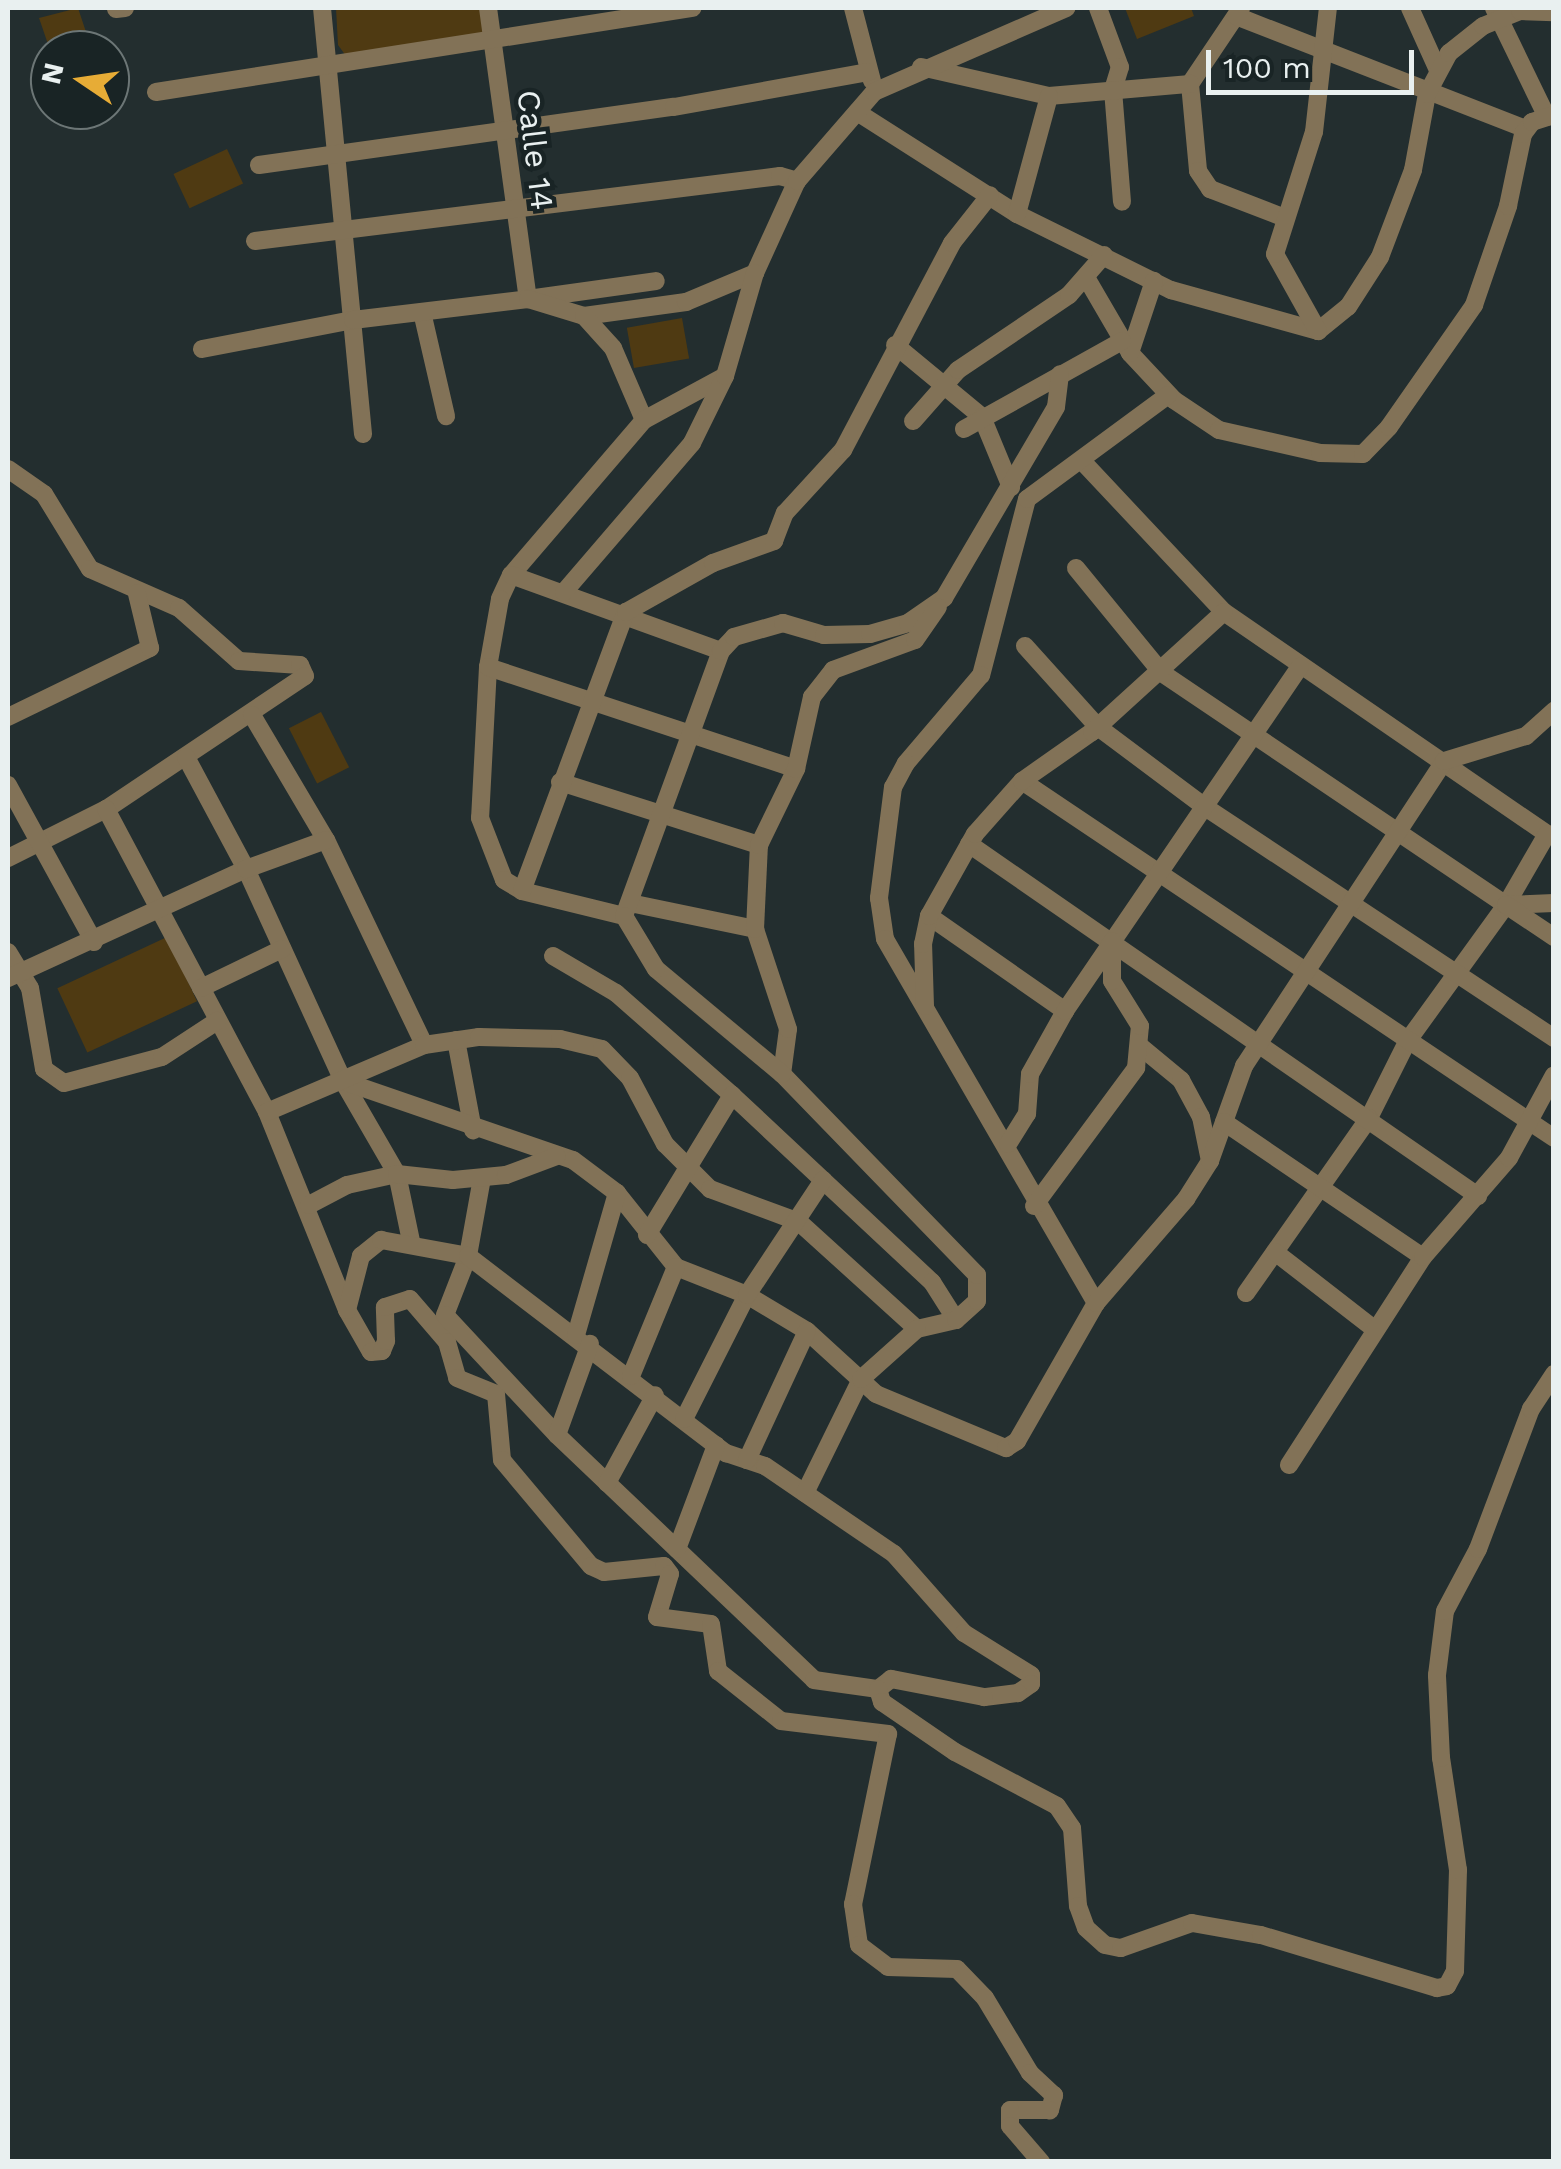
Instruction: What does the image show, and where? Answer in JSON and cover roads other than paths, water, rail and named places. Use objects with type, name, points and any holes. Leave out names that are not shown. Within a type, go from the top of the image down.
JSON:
[{"type":"street","points":[[322,8],[363,434]]},
{"type":"street","name":"Calle 14","points":[[488,8],[511,208],[528,300]]},
{"type":"street","points":[[156,92],[692,8]]},
{"type":"street","points":[[853,8],[874,92]]},
{"type":"street","points":[[564,592],[692,443],[725,376],[755,273],[797,181],[874,92],[920,67],[1066,8]]},
{"type":"street","points":[[1098,8],[1119,56],[1114,90],[1122,202]]},
{"type":"street","points":[[1318,331],[1275,254],[1314,132],[1326,55],[1328,8]]},
{"type":"street","points":[[1410,8],[1438,70]]},
{"type":"street","points":[[1284,218],[1202,183],[1190,84],[1239,12],[1326,55],[1526,129]]},
{"type":"street","points":[[1318,331],[1348,307],[1380,257],[1413,170],[1427,94],[1438,70],[1462,40],[1496,14],[1554,12]]},
{"type":"street","points":[[1088,279],[1126,347],[1168,395],[1236,436],[1335,456],[1372,448],[1486,282],[1526,129],[1550,116],[1496,14]]},
{"type":"street","points":[[920,67],[1049,96],[1190,84]]},
{"type":"street","points":[[259,165],[869,72]]},
{"type":"street","points":[[1017,214],[1049,96]]},
{"type":"street","points":[[857,112],[1017,214],[1154,282],[1318,331]]},
{"type":"street","points":[[256,241],[780,176],[797,181]]},
{"type":"street","points":[[522,891],[591,697],[626,612],[714,563],[774,541],[798,496],[844,450],[895,345],[952,243],[990,195]]},
{"type":"street","points":[[913,421],[945,384],[988,345],[1088,279],[1104,255]]},
{"type":"street","points":[[528,300],[584,316],[686,302],[755,273]]},
{"type":"street","points":[[202,349],[353,320],[656,281]]},
{"type":"street","points":[[964,429],[1060,374],[1126,347],[1154,282]]},
{"type":"street","points":[[422,312],[446,416]]},
{"type":"street","points":[[584,316],[613,348],[644,420]]},
{"type":"street","points":[[895,345],[982,417],[1006,483],[1027,499]]},
{"type":"street","points":[[782,1074],[788,1029],[755,928],[760,845],[796,768],[812,697],[833,670],[915,640],[944,598],[1006,483],[1056,406],[1060,374]]},
{"type":"street","points":[[725,376],[644,420],[511,575],[488,667],[480,818],[496,868],[522,891],[755,928]]},
{"type":"street","points":[[1096,1303],[1034,1206],[1008,1144],[886,939],[879,898],[893,787],[906,763],[981,675],[1027,499],[1083,462],[1168,395]]},
{"type":"street","points":[[1083,462],[1224,612],[1547,834],[1506,904],[1452,974],[1407,1042],[1369,1118],[1246,1292]]},
{"type":"street","points":[[8,468],[44,494],[90,569],[136,594],[178,608],[239,661],[300,665],[303,682],[106,809],[8,858]]},
{"type":"street","points":[[1076,568],[1162,673],[1554,937]]},
{"type":"street","points":[[511,575],[626,612],[721,650]]},
{"type":"street","points":[[8,717],[150,648],[136,594]]},
{"type":"street","points":[[805,1493],[860,1380],[918,1329],[956,1320],[977,1301],[977,1275],[782,1074],[656,969],[627,910],[694,734],[721,650],[734,637],[784,623],[824,635],[870,634],[908,623],[944,598]]},
{"type":"street","points":[[926,1008],[923,944],[929,916],[969,844],[1022,780],[1098,727],[1162,673],[1224,612]]},
{"type":"street","points":[[1025,646],[1098,727],[1205,806],[1452,974],[1554,1038]]},
{"type":"street","points":[[488,667],[591,697],[796,768]]},
{"type":"street","points":[[1008,1144],[1027,1114],[1030,1074],[1065,1011],[1300,667]]},
{"type":"street","points":[[342,1081],[473,1130],[557,1156],[617,1193],[646,1236],[676,1267],[748,1295],[807,1331],[876,1394],[1006,1448],[1017,1441],[1096,1303],[1186,1198],[1210,1161],[1258,1044],[1444,761],[1526,736],[1554,712]]},
{"type":"street","points":[[252,715],[326,840],[424,1045]]},
{"type":"street","points":[[186,757],[246,869],[342,1081],[397,1174],[412,1242]]},
{"type":"street","points":[[1022,780],[1554,1138]]},
{"type":"street","points":[[560,782],[760,845]]},
{"type":"street","points":[[8,786],[94,942]]},
{"type":"street","points":[[106,809],[267,1112],[308,1205],[347,1310],[377,1353],[386,1341],[385,1308],[410,1300],[446,1342],[457,1378],[496,1394],[496,1433],[513,1480],[597,1570],[669,1570],[657,1617],[710,1624],[718,1671],[780,1720],[888,1734],[852,1904],[858,1945],[888,1967],[957,1969],[985,1998],[1030,2074],[1054,2095],[1050,2110],[1010,2110],[1010,2126],[1041,2162]]},
{"type":"street","points":[[14,975],[94,942],[246,869],[326,840]]},
{"type":"street","points":[[969,844],[1478,1196]]},
{"type":"street","points":[[1506,904],[1554,902]]},
{"type":"street","points":[[929,916],[1065,1011]]},
{"type":"street","points":[[1034,1206],[1136,1068],[1140,1026],[1112,981],[1112,941]]},
{"type":"street","points":[[200,988],[282,949]]},
{"type":"street","points":[[8,952],[44,1069],[64,1084],[162,1057],[217,1021]]},
{"type":"street","points":[[553,956],[616,993],[732,1096],[932,1282],[956,1320]]},
{"type":"street","points":[[267,1112],[424,1045],[456,1040],[560,1039],[602,1050],[630,1078],[687,1172],[710,1190],[798,1222],[918,1329]]},
{"type":"street","points":[[456,1040],[473,1130]]},
{"type":"street","points":[[1140,1047],[1180,1080],[1201,1117],[1210,1161]]},
{"type":"street","points":[[1289,1465],[1345,1385],[1373,1328],[1423,1257],[1478,1196],[1554,1075]]},
{"type":"street","points":[[646,1236],[732,1096]]},
{"type":"street","points":[[1224,1122],[1323,1185],[1423,1257]]},
{"type":"street","points":[[308,1205],[346,1185],[397,1174],[482,1178],[557,1156]]},
{"type":"street","points":[[482,1178],[468,1256],[445,1314],[557,1435],[814,1680],[878,1689]]},
{"type":"street","points":[[684,1419],[748,1295],[822,1180]]},
{"type":"street","points":[[557,1435],[617,1193]]},
{"type":"street","points":[[347,1310],[353,1277],[371,1244],[392,1237],[468,1256],[716,1444],[805,1493],[894,1554],[964,1633],[1031,1675],[1025,1690],[984,1697],[907,1679],[883,1681],[878,1689],[882,1702],[955,1752],[1057,1806],[1072,1828],[1078,1906],[1086,1928],[1106,1946],[1120,1948],[1192,1923],[1447,1986],[1455,1971],[1458,1870],[1441,1758],[1437,1674],[1445,1611],[1478,1549],[1531,1409],[1554,1374]]},
{"type":"street","points":[[1275,1252],[1373,1328]]},
{"type":"street","points":[[631,1376],[676,1267]]},
{"type":"street","points":[[747,1460],[807,1331]]},
{"type":"street","points":[[607,1482],[655,1395]]},
{"type":"street","points":[[677,1549],[716,1444]]}]
